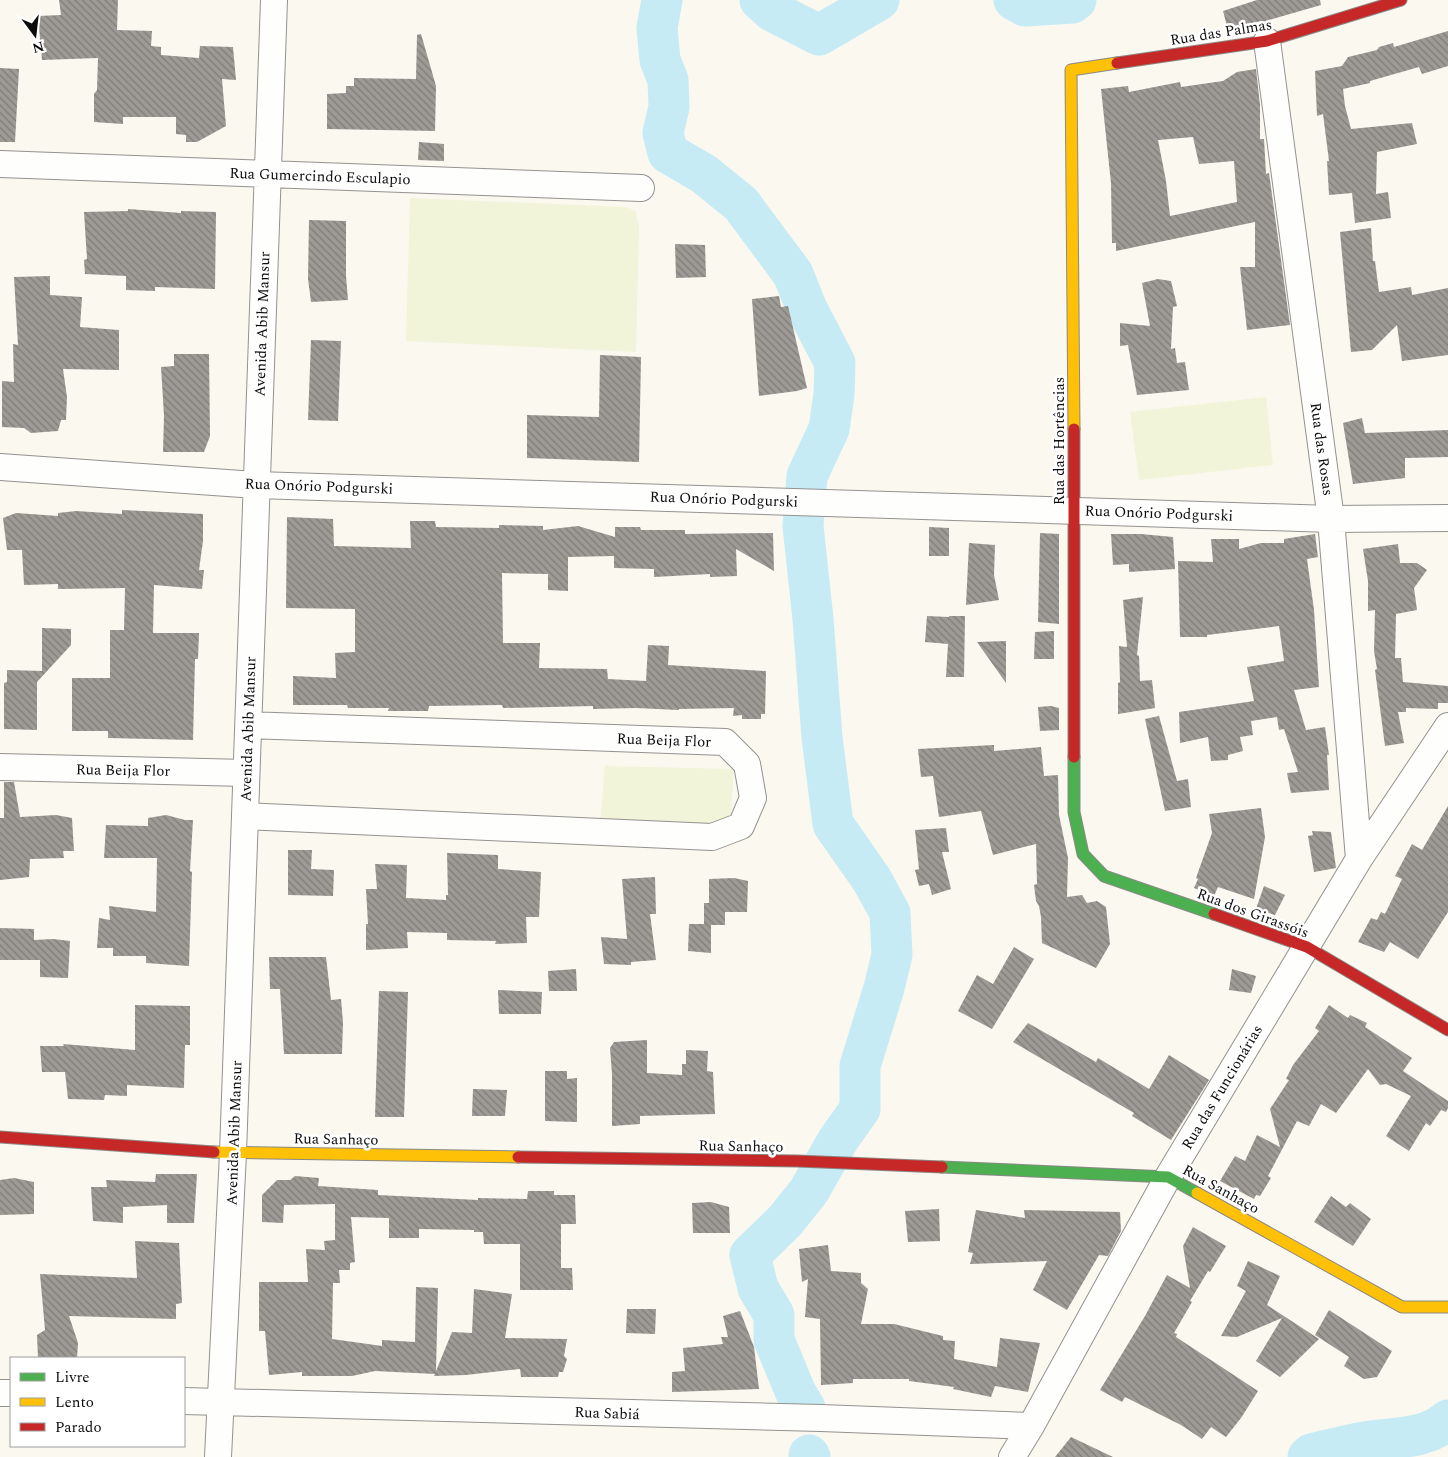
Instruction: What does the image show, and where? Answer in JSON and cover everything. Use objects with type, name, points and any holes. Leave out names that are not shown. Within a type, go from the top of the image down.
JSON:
[{"type":"street","name":"Avenida Abib Mansur","points":[[218,1457],[233,1153],[274,0]]},
{"type":"street","name":"Rua das Palmas","points":[[1071,70],[1267,41],[1401,0]]},
{"type":"street","name":"Rua das Rosas","points":[[1267,41],[1331,518],[1359,859]]},
{"type":"street","name":"Rua das Hortências","points":[[1071,70],[1075,510],[1074,812]]},
{"type":"street","name":"Rua Gumercindo Esculapio","points":[[0,164],[641,188]]},
{"type":"street","name":"Rua Onório Podgurski","points":[[0,467],[256,485],[1331,518],[1448,518]]},
{"type":"street","name":"Rua Beija Flor","points":[[245,816],[712,837],[741,826],[753,798],[747,764],[725,742],[249,725]]},
{"type":"street","name":"Rua das Funcionárias","points":[[1012,1457],[1031,1426],[1168,1177],[1359,859],[1448,726]]},
{"type":"street","name":"Rua Beija Flor","points":[[0,767],[246,773]]},
{"type":"street","name":"Rua dos Girassóis","points":[[1074,812],[1082,854],[1104,876],[1307,947],[1448,1030]]},
{"type":"street","name":"Rua Sanhaço","points":[[0,1137],[233,1153],[855,1163],[1168,1177],[1402,1307],[1448,1307]]},
{"type":"street","name":"Rua Sabiá","points":[[185,1400],[821,1418],[1031,1426]]},
{"type":"green space","points":[[410,198],[626,207],[636,211],[639,228],[636,352],[406,341]]},
{"type":"green space","points":[[1266,397],[1273,465],[1139,480],[1130,412]]},
{"type":"green space","points":[[605,766],[734,769],[730,828],[600,824]]},
{"type":"building","points":[[59,0],[118,0],[117,30],[152,31],[151,46],[161,47],[161,55],[199,58],[200,46],[233,47],[236,80],[222,79],[226,126],[197,142],[186,142],[186,135],[176,134],[176,117],[123,117],[123,124],[94,122],[94,94],[97,90],[98,58],[42,60],[38,16],[61,15]]},
{"type":"building","points":[[1257,0],[1320,0],[1321,5],[1228,30],[1223,11]]},
{"type":"building","points":[[1448,31],[1448,66],[1422,74],[1419,67],[1370,81],[1370,83],[1343,89],[1351,129],[1412,123],[1417,144],[1377,152],[1376,194],[1388,192],[1391,218],[1355,223],[1352,193],[1329,195],[1327,161],[1329,161],[1323,114],[1317,116],[1315,71],[1342,66],[1348,57],[1377,50],[1379,47],[1393,43],[1394,47]]},
{"type":"building","points":[[421,34],[436,86],[435,131],[327,129],[327,94],[346,93],[346,86],[354,86],[354,78],[416,79],[417,35]]},
{"type":"building","points":[[0,68],[19,69],[15,142],[0,142]]},
{"type":"building","points":[[1256,69],[1260,105],[1260,139],[1264,139],[1266,174],[1269,173],[1290,325],[1247,330],[1240,267],[1255,267],[1255,222],[1116,251],[1116,243],[1112,243],[1111,183],[1101,89],[1128,86],[1129,92],[1180,82],[1181,87],[1223,81],[1237,72]],"holes":[[[1193,137],[1199,164],[1234,161],[1237,202],[1170,216],[1166,181],[1158,140]]]},
{"type":"building","points":[[419,142],[444,144],[444,161],[418,160]]},
{"type":"building","points":[[128,209],[181,213],[181,211],[216,212],[215,289],[155,287],[155,291],[126,290],[126,276],[85,274],[84,260],[87,259],[84,212],[128,211]]},
{"type":"building","points":[[309,220],[346,221],[348,300],[311,302],[308,279]]},
{"type":"building","points":[[1371,228],[1373,261],[1375,261],[1379,292],[1411,287],[1412,295],[1448,288],[1448,355],[1402,361],[1397,325],[1372,350],[1351,352],[1340,232]]},
{"type":"building","points":[[675,244],[705,245],[706,277],[676,278]]},
{"type":"building","points":[[50,276],[50,295],[82,297],[80,327],[119,330],[119,370],[63,369],[67,397],[66,420],[61,420],[58,431],[31,433],[24,428],[2,427],[2,381],[14,382],[13,344],[18,345],[14,277]]},
{"type":"building","points":[[1158,279],[1171,281],[1177,306],[1173,307],[1171,349],[1175,348],[1177,363],[1185,362],[1189,390],[1137,395],[1128,345],[1120,346],[1120,323],[1150,326],[1142,283]]},
{"type":"building","points":[[779,296],[781,307],[788,306],[807,388],[759,396],[752,299]]},
{"type":"building","points":[[311,340],[341,341],[338,421],[308,420]]},
{"type":"building","points":[[174,354],[209,354],[210,436],[204,452],[163,452],[164,416],[161,367],[174,366]]},
{"type":"building","points":[[600,355],[641,357],[639,462],[527,458],[527,415],[599,417]]},
{"type":"building","points":[[1362,418],[1365,433],[1448,430],[1448,457],[1405,458],[1405,478],[1353,484],[1343,423]]},
{"type":"building","points":[[122,510],[203,514],[203,541],[199,570],[204,570],[202,589],[154,585],[153,633],[199,633],[198,659],[195,659],[193,740],[108,738],[108,731],[72,731],[72,678],[110,678],[110,630],[124,630],[125,588],[58,589],[58,584],[24,585],[22,550],[7,550],[3,518],[16,513],[58,516],[58,513],[76,511],[122,514]]},
{"type":"building","points":[[287,517],[333,519],[334,546],[411,548],[410,521],[435,521],[436,527],[499,528],[499,525],[543,526],[543,530],[578,526],[615,537],[615,527],[640,527],[641,530],[685,530],[685,534],[773,533],[774,571],[736,549],[737,576],[710,577],[710,574],[654,577],[654,569],[614,568],[614,556],[568,557],[568,591],[548,590],[548,574],[502,573],[503,643],[540,643],[539,668],[607,669],[608,679],[646,681],[648,645],[669,646],[668,665],[766,671],[765,714],[761,714],[761,719],[742,719],[742,715],[733,716],[734,708],[679,710],[593,709],[593,706],[503,708],[502,705],[429,706],[428,711],[388,711],[389,708],[348,708],[347,705],[293,705],[293,676],[336,678],[335,653],[355,652],[355,609],[286,608]]},
{"type":"building","points":[[929,527],[949,528],[949,556],[929,556]]},
{"type":"building","points":[[1040,533],[1059,534],[1059,624],[1038,622]]},
{"type":"building","points":[[1111,534],[1173,537],[1175,569],[1129,572],[1129,564],[1113,565]]},
{"type":"building","points":[[1315,534],[1318,557],[1307,559],[1314,610],[1319,687],[1294,690],[1306,730],[1325,727],[1329,755],[1327,755],[1329,790],[1291,793],[1287,773],[1298,772],[1284,729],[1279,730],[1277,717],[1251,721],[1253,735],[1240,737],[1243,751],[1228,755],[1228,760],[1211,761],[1208,737],[1180,743],[1179,712],[1254,701],[1247,667],[1284,661],[1279,626],[1207,635],[1207,637],[1180,637],[1178,561],[1213,562],[1211,539],[1239,539],[1239,549],[1261,543],[1284,543],[1284,539]]},
{"type":"building","points":[[969,543],[995,545],[994,575],[999,600],[966,605]]},
{"type":"building","points":[[1398,544],[1400,563],[1417,563],[1427,570],[1414,588],[1417,610],[1396,614],[1395,658],[1401,658],[1403,682],[1448,686],[1448,703],[1438,703],[1438,709],[1406,708],[1406,712],[1398,712],[1404,743],[1385,746],[1375,670],[1377,669],[1374,651],[1375,610],[1368,611],[1368,581],[1363,549]]},
{"type":"building","points":[[1143,597],[1137,655],[1139,656],[1140,681],[1152,680],[1155,708],[1118,714],[1118,683],[1120,682],[1119,646],[1127,647],[1123,600]]},
{"type":"building","points":[[927,616],[965,616],[964,677],[946,677],[948,644],[925,642]]},
{"type":"building","points":[[42,628],[71,629],[71,645],[37,682],[37,730],[4,729],[4,683],[7,682],[7,670],[42,671]]},
{"type":"building","points":[[1054,631],[1054,659],[1034,659],[1035,632]]},
{"type":"building","points":[[1006,641],[1006,683],[977,642]]},
{"type":"building","points":[[1051,706],[1059,708],[1059,730],[1040,731],[1038,707]]},
{"type":"building","points":[[1159,716],[1177,781],[1188,779],[1191,807],[1165,811],[1145,719]]},
{"type":"building","points":[[994,745],[994,751],[1041,747],[1044,776],[1058,775],[1059,815],[1068,858],[1067,897],[1082,895],[1087,903],[1097,901],[1106,907],[1110,944],[1096,968],[1042,943],[1041,917],[1034,885],[1037,884],[1036,844],[993,855],[981,811],[939,817],[933,776],[921,777],[918,749]]},
{"type":"building","points":[[4,782],[14,782],[20,817],[56,815],[72,818],[74,851],[63,851],[64,858],[30,859],[29,877],[0,880],[0,818],[4,818]]},
{"type":"building","points":[[1448,806],[1448,912],[1418,959],[1390,942],[1384,952],[1358,942],[1371,918],[1377,920],[1381,912],[1385,914],[1402,879],[1395,876],[1412,844],[1422,850]]},
{"type":"building","points":[[1261,808],[1265,837],[1254,899],[1218,887],[1214,896],[1194,888],[1212,833],[1209,814]]},
{"type":"building","points":[[166,815],[193,820],[190,871],[192,872],[189,966],[146,963],[146,956],[113,956],[113,948],[97,948],[99,918],[110,920],[109,906],[156,912],[157,858],[104,858],[106,825],[148,826],[148,818]]},
{"type":"building","points":[[946,828],[949,852],[942,852],[951,889],[932,895],[929,884],[919,886],[915,870],[919,869],[915,830]]},
{"type":"building","points":[[1312,831],[1331,832],[1336,868],[1314,872],[1308,836],[1313,835]]},
{"type":"building","points":[[288,850],[312,850],[311,869],[334,870],[333,896],[288,895]]},
{"type":"building","points":[[447,853],[498,855],[498,869],[541,872],[539,917],[526,917],[527,943],[495,944],[496,941],[447,940],[447,933],[407,932],[408,948],[366,950],[366,924],[368,924],[366,889],[377,889],[375,864],[407,865],[406,898],[446,900],[446,895],[448,895]]},
{"type":"building","points":[[655,877],[656,914],[650,914],[656,960],[631,962],[631,965],[604,964],[601,937],[627,939],[622,879]]},
{"type":"building","points":[[734,878],[748,881],[747,912],[725,912],[725,925],[711,925],[711,953],[688,951],[689,924],[704,924],[704,903],[709,903],[709,879]]},
{"type":"building","points":[[1264,886],[1285,895],[1275,915],[1256,909]]},
{"type":"building","points":[[0,928],[34,929],[34,940],[53,939],[70,941],[68,978],[40,977],[40,960],[0,960]]},
{"type":"building","points":[[1014,947],[1034,959],[992,1029],[958,1011],[977,975],[993,984]]},
{"type":"building","points":[[269,957],[326,957],[331,1000],[341,999],[343,1022],[342,1054],[284,1054],[280,989],[270,989]]},
{"type":"building","points":[[576,969],[577,991],[549,991],[548,971]]},
{"type":"building","points":[[1232,969],[1256,976],[1251,993],[1229,990]]},
{"type":"building","points":[[498,990],[542,992],[541,1014],[499,1014]]},
{"type":"building","points":[[379,991],[408,992],[404,1117],[375,1117]]},
{"type":"building","points":[[135,1005],[190,1006],[190,1045],[185,1045],[184,1088],[127,1085],[127,1096],[105,1095],[104,1100],[68,1099],[65,1072],[42,1072],[40,1046],[64,1046],[63,1044],[135,1050]]},
{"type":"building","points":[[1329,1005],[1348,1018],[1350,1015],[1367,1023],[1365,1027],[1412,1058],[1403,1071],[1448,1101],[1448,1108],[1446,1112],[1441,1110],[1430,1126],[1426,1123],[1409,1151],[1386,1136],[1411,1096],[1386,1084],[1380,1085],[1368,1069],[1336,1113],[1321,1104],[1309,1126],[1297,1121],[1268,1176],[1271,1178],[1260,1196],[1256,1195],[1254,1199],[1220,1181],[1235,1156],[1245,1161],[1257,1135],[1280,1147],[1270,1109],[1289,1080],[1286,1079],[1293,1065],[1319,1031],[1315,1028]]},
{"type":"building","points":[[1028,1023],[1096,1062],[1098,1058],[1149,1089],[1169,1055],[1209,1080],[1171,1140],[1132,1116],[1134,1113],[1013,1042]]},
{"type":"building","points":[[647,1040],[647,1073],[682,1075],[682,1064],[686,1064],[686,1050],[708,1051],[707,1071],[713,1072],[715,1114],[640,1116],[640,1124],[612,1126],[610,1048],[614,1042]]},
{"type":"building","points":[[545,1071],[567,1071],[567,1079],[577,1078],[577,1122],[545,1121]]},
{"type":"building","points":[[473,1089],[507,1090],[505,1116],[472,1116]]},
{"type":"building","points":[[156,1174],[197,1174],[194,1223],[167,1223],[167,1205],[123,1207],[123,1223],[93,1221],[91,1187],[107,1187],[106,1180],[155,1182]]},
{"type":"building","points":[[295,1176],[319,1178],[318,1186],[378,1190],[378,1195],[478,1200],[478,1198],[527,1199],[528,1191],[554,1191],[554,1195],[575,1195],[576,1224],[561,1224],[561,1268],[572,1268],[573,1290],[520,1290],[520,1244],[484,1244],[483,1232],[474,1232],[474,1230],[419,1229],[419,1238],[389,1238],[389,1218],[351,1217],[355,1262],[350,1263],[350,1270],[339,1270],[340,1283],[333,1283],[332,1339],[382,1346],[382,1340],[415,1342],[416,1287],[438,1288],[436,1371],[452,1332],[472,1333],[474,1289],[512,1294],[505,1338],[567,1339],[564,1356],[567,1359],[563,1372],[559,1372],[558,1377],[521,1377],[520,1369],[466,1375],[434,1376],[435,1374],[375,1371],[352,1376],[302,1376],[302,1372],[269,1375],[265,1331],[259,1331],[259,1282],[308,1282],[306,1249],[325,1250],[324,1241],[335,1240],[335,1204],[284,1205],[283,1223],[262,1222],[262,1195],[277,1180],[290,1180]]},
{"type":"building","points":[[14,1178],[34,1182],[34,1214],[0,1215],[0,1180]]},
{"type":"building","points":[[1331,1196],[1346,1207],[1350,1203],[1371,1219],[1353,1246],[1314,1222]]},
{"type":"building","points":[[711,1202],[729,1207],[730,1233],[693,1233],[692,1203]]},
{"type":"building","points":[[939,1209],[940,1241],[908,1242],[905,1211]]},
{"type":"building","points":[[976,1210],[1025,1218],[1024,1210],[1120,1212],[1121,1231],[1108,1256],[1099,1255],[1067,1310],[1033,1290],[1047,1261],[970,1264],[973,1253],[968,1252]]},
{"type":"building","points":[[1193,1227],[1226,1246],[1190,1301],[1192,1302],[1174,1333],[1177,1334],[1176,1337],[1258,1391],[1226,1437],[1211,1427],[1202,1439],[1181,1425],[1125,1397],[1122,1402],[1100,1390],[1145,1316],[1167,1275],[1190,1288],[1183,1246]]},
{"type":"building","points":[[135,1241],[179,1243],[182,1303],[176,1304],[176,1319],[69,1316],[78,1343],[77,1357],[38,1357],[37,1335],[45,1330],[40,1274],[137,1278]]},
{"type":"building","points":[[828,1245],[831,1271],[861,1273],[861,1283],[868,1289],[861,1324],[894,1324],[943,1336],[943,1340],[955,1341],[954,1359],[997,1367],[1000,1338],[1040,1343],[1028,1392],[995,1386],[991,1397],[953,1389],[954,1387],[909,1381],[909,1379],[853,1379],[853,1383],[821,1385],[820,1319],[805,1317],[808,1279],[802,1282],[799,1249]]},
{"type":"building","points":[[1248,1261],[1280,1276],[1267,1305],[1319,1339],[1280,1377],[1256,1361],[1282,1318],[1237,1337],[1221,1336],[1246,1291],[1237,1286]]},
{"type":"building","points":[[627,1309],[656,1309],[655,1334],[626,1333]]},
{"type":"building","points":[[1329,1310],[1392,1351],[1377,1377],[1364,1379],[1344,1366],[1349,1357],[1315,1335]]},
{"type":"building","points":[[740,1311],[754,1347],[759,1389],[672,1392],[672,1372],[685,1371],[683,1348],[723,1344],[721,1337],[728,1337],[723,1316]]},
{"type":"building","points":[[1071,1437],[1113,1457],[1055,1457]]},
{"type":"waterway","points":[[662,0],[657,28],[660,60],[668,80],[669,107],[663,133],[668,153],[704,174],[741,204],[793,274],[807,309],[835,363],[834,394],[829,429],[807,476],[803,526],[813,619],[822,737],[833,824],[872,880],[890,913],[892,955],[860,1066],[860,1109],[838,1140],[809,1191],[785,1221],[750,1255],[758,1288],[774,1315],[774,1340],[796,1393],[805,1408]]},
{"type":"waterway","points":[[760,0],[772,11],[819,35],[879,0]]},
{"type":"waterway","points":[[1014,0],[1025,6],[1072,3],[1076,0]]},
{"type":"waterway","points":[[1308,1457],[1311,1454],[1376,1440],[1409,1437],[1429,1431],[1448,1420]]},
{"type":"traffic: fast","points":[[1074,757],[1074,812],[1083,854],[1104,876],[1214,914]]},
{"type":"traffic: fast","points":[[942,1167],[1168,1177],[1197,1193]]},
{"type":"traffic: slow","points":[[1074,429],[1071,70],[1117,63]]},
{"type":"traffic: slow","points":[[214,1152],[518,1157]]},
{"type":"traffic: slow","points":[[1197,1193],[1402,1307],[1448,1307]]},
{"type":"traffic: jam","points":[[1117,63],[1267,41],[1401,0]]},
{"type":"traffic: jam","points":[[1074,429],[1074,757]]},
{"type":"traffic: jam","points":[[1214,914],[1307,947],[1448,1030]]},
{"type":"traffic: jam","points":[[0,1137],[214,1152]]},
{"type":"traffic: jam","points":[[518,1157],[797,1161],[942,1167]]}]
